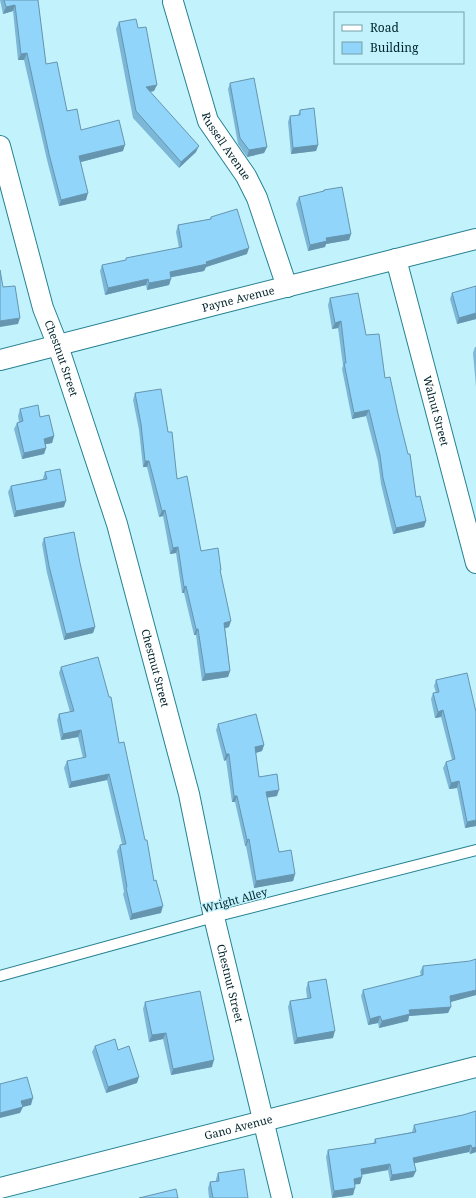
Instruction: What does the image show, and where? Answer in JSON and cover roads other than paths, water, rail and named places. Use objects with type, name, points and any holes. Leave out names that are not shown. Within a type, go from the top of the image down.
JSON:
[{"type":"street","name":"Russell Avenue","points":[[173,2],[208,121],[246,176],[257,198],[287,286]]},
{"type":"street","name":"Chestnut Street","points":[[0,146],[43,308],[58,346],[117,524],[189,794],[214,917],[262,1121],[282,1198]]},
{"type":"street","name":"Payne Avenue","points":[[0,360],[476,239]]},
{"type":"street","name":"Walnut Street","points":[[396,259],[476,563]]},
{"type":"street","name":"Gano Avenue","points":[[0,1188],[476,1067]]},
{"type":"lane","name":"Wright Alley","points":[[0,976],[214,917],[476,850]]}]
